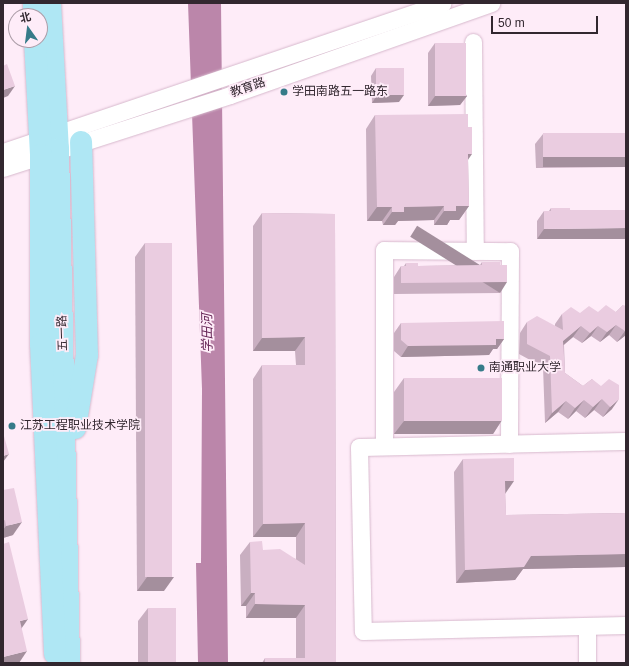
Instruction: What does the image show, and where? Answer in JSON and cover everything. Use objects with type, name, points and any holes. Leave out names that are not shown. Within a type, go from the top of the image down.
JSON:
[{"type":"main road","name":"五一路","points":[[50,3],[49,145],[41,344],[55,663]]},
{"type":"main road","name":"五一路","points":[[36,48],[49,145],[66,480],[69,663]]},
{"type":"main road","points":[[66,480],[87,355],[81,142]]},
{"type":"street","name":"教育路","points":[[3,152],[81,142],[183,101],[231,75],[442,3]]},
{"type":"street","name":"教育路","points":[[3,168],[49,145],[183,101],[230,95],[491,3]]},
{"type":"street","points":[[473,42],[476,251]]},
{"type":"street","points":[[384,446],[384,250],[510,250],[510,444]]},
{"type":"street","points":[[626,441],[359,447],[363,630],[626,625]]},
{"type":"street","points":[[587,626],[587,663]]},
{"type":"water","name":"学田河","points":[[188,3],[221,3],[228,663],[198,663],[196,563],[201,563],[202,389]]},
{"type":"building","points":[[435,43],[466,43],[466,96],[435,96]]},
{"type":"building","points":[[7,64],[15,86],[3,90],[3,66]]},
{"type":"building","points":[[376,68],[404,68],[404,95],[376,95]]},
{"type":"building","points":[[468,114],[468,127],[472,127],[472,154],[468,154],[469,206],[456,206],[456,211],[444,211],[444,206],[404,207],[404,212],[392,212],[392,207],[377,207],[375,115]]},
{"type":"building","points":[[543,133],[626,133],[626,157],[543,157]]},
{"type":"building","points":[[551,208],[570,208],[570,210],[626,210],[626,228],[544,229],[544,211],[551,211]]},
{"type":"building","points":[[262,213],[335,214],[336,663],[265,663],[265,658],[305,658],[305,605],[255,604],[255,593],[251,593],[250,542],[262,541],[263,550],[280,549],[305,565],[305,523],[263,524],[262,365],[305,365],[305,337],[262,338]]},
{"type":"building","points":[[145,243],[172,243],[172,577],[145,577]]},
{"type":"building","points":[[482,262],[500,262],[500,265],[507,265],[507,282],[401,283],[401,266],[406,266],[406,263],[418,263],[418,266],[482,265]]},
{"type":"building","points":[[606,305],[616,312],[623,305],[626,306],[626,330],[625,331],[616,325],[607,332],[598,326],[590,333],[581,326],[563,341],[565,373],[583,386],[592,379],[601,386],[609,379],[619,385],[619,399],[610,407],[602,399],[593,407],[584,400],[575,408],[566,401],[552,413],[550,356],[527,344],[527,322],[537,316],[563,330],[562,314],[571,307],[580,313],[589,306],[598,312]]},
{"type":"building","points":[[504,321],[504,339],[496,339],[496,345],[408,346],[401,340],[401,323]]},
{"type":"building","points":[[404,378],[502,378],[502,421],[404,421]]},
{"type":"building","points":[[3,436],[9,454],[3,456]]},
{"type":"building","points":[[514,458],[514,481],[505,481],[506,515],[626,513],[626,554],[531,556],[524,567],[465,570],[463,459]]},
{"type":"building","points":[[14,488],[22,522],[6,526],[5,520],[3,521],[3,490]]},
{"type":"building","points":[[9,542],[28,619],[20,621],[27,651],[3,657],[3,544]]},
{"type":"building","points":[[148,608],[176,608],[176,663],[148,663]]},
{"type":"place","name":"学田南路五一路东","points":[[284,92]]},
{"type":"place","name":"南通职业大学","points":[[481,368]]},
{"type":"place","name":"江苏工程职业技术学院","points":[[12,426]]}]
